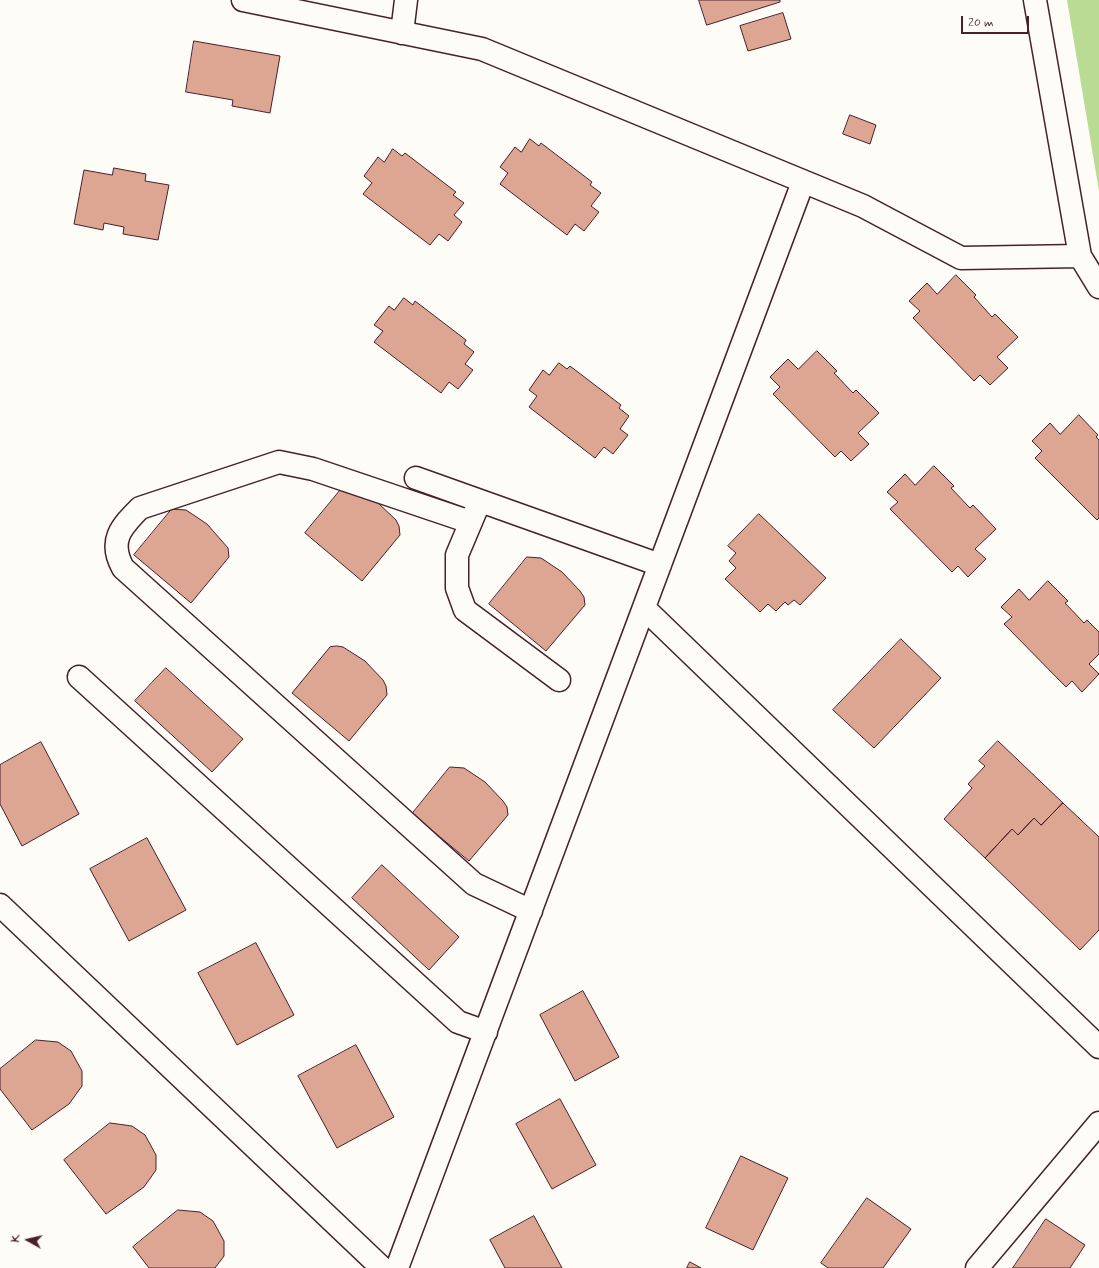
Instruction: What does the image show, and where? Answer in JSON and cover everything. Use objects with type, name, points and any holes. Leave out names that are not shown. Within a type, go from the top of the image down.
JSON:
[{"type":"street","points":[[243,0],[482,49],[864,206],[961,258],[1080,256]]},
{"type":"street","points":[[402,33],[406,0]]},
{"type":"street","points":[[1035,0],[1080,256],[1099,288]]},
{"type":"street","points":[[397,1268],[803,182]]},
{"type":"street","points":[[470,522],[312,469],[278,462],[140,508],[119,532],[116,552],[123,568],[474,884],[531,911]]},
{"type":"street","points":[[416,478],[660,565]]},
{"type":"street","points":[[480,501],[457,555],[457,588],[465,610],[559,680]]},
{"type":"street","points":[[644,608],[1099,1047]]},
{"type":"street","points":[[79,677],[458,1022],[486,1032]]},
{"type":"street","points":[[0,905],[382,1268]]},
{"type":"street","points":[[978,1268],[1099,1123]]},
{"type":"green space","points":[[1067,0],[1099,0],[1099,191]]},
{"type":"building","points":[[699,0],[780,0],[780,2],[707,25]]},
{"type":"building","points":[[783,13],[791,39],[748,51],[740,26]]},
{"type":"building","points":[[194,41],[280,56],[270,113],[232,106],[233,100],[186,92]]},
{"type":"building","points":[[850,115],[876,125],[870,144],[843,134]]},
{"type":"building","points":[[530,139],[539,146],[541,143],[592,182],[590,185],[601,193],[591,206],[599,212],[584,231],[575,224],[567,235],[500,184],[508,173],[500,167],[515,147],[521,152]]},
{"type":"building","points":[[393,149],[402,156],[405,153],[456,192],[453,195],[464,203],[454,215],[462,222],[448,241],[439,234],[430,245],[363,194],[372,183],[364,176],[378,157],[384,162]]},
{"type":"building","points":[[114,168],[146,174],[145,181],[169,185],[158,240],[123,234],[124,227],[104,223],[103,230],[74,224],[84,170],[112,175]]},
{"type":"building","points":[[956,275],[976,295],[974,297],[992,317],[995,314],[1018,337],[997,357],[1008,368],[990,385],[980,375],[974,381],[913,318],[920,311],[909,301],[927,283],[937,294]]},
{"type":"building","points":[[404,298],[413,305],[415,301],[466,340],[464,344],[474,352],[465,364],[473,370],[458,389],[449,382],[441,393],[374,342],[383,331],[374,325],[389,306],[394,310]]},
{"type":"building","points":[[817,351],[837,371],[834,373],[853,393],[856,390],[879,413],[858,433],[869,444],[851,461],[841,451],[835,457],[773,394],[780,387],[770,377],[788,359],[798,369]]},
{"type":"building","points":[[559,363],[567,369],[570,366],[621,405],[619,408],[629,416],[620,429],[628,435],[613,454],[604,447],[595,458],[529,407],[537,396],[529,390],[543,370],[549,375]]},
{"type":"building","points":[[1079,415],[1098,435],[1096,437],[1099,440],[1099,518],[1097,520],[1035,458],[1042,451],[1032,441],[1050,423],[1060,434]]},
{"type":"building","points":[[934,466],[954,486],[951,488],[970,508],[973,505],[996,529],[975,549],[986,559],[968,577],[958,566],[952,572],[890,509],[898,502],[887,492],[905,474],[915,485]]},
{"type":"building","points":[[343,487],[377,502],[396,520],[399,526],[400,535],[362,581],[305,533]]},
{"type":"building","points":[[172,509],[186,510],[207,524],[228,548],[229,557],[191,603],[134,555]]},
{"type":"building","points":[[759,514],[826,578],[800,605],[794,600],[788,605],[785,602],[776,611],[768,604],[760,612],[725,579],[736,568],[729,561],[736,553],[728,546]]},
{"type":"building","points":[[527,557],[541,558],[562,572],[584,597],[585,605],[546,651],[489,604]]},
{"type":"building","points":[[1048,581],[1068,601],[1065,603],[1084,623],[1087,620],[1099,632],[1099,654],[1089,664],[1099,674],[1082,692],[1072,681],[1066,687],[1004,624],[1012,617],[1001,607],[1019,589],[1029,600]]},
{"type":"building","points":[[901,639],[941,678],[874,748],[833,710]]},
{"type":"building","points":[[330,647],[343,647],[365,661],[383,680],[386,686],[387,695],[349,741],[292,693]]},
{"type":"building","points":[[166,668],[243,739],[212,772],[135,701]]},
{"type":"building","points":[[998,741],[1063,803],[1041,825],[1034,818],[1018,835],[1012,829],[985,858],[944,819],[972,788],[968,784],[985,766],[979,761]]},
{"type":"building","points":[[41,742],[79,814],[22,846],[0,804],[0,765]]},
{"type":"building","points":[[450,767],[464,768],[485,782],[507,807],[508,815],[469,861],[412,814]]},
{"type":"building","points":[[1063,803],[1099,837],[1099,930],[1080,950],[985,858],[1012,829],[1018,835],[1034,818],[1041,825]]},
{"type":"building","points":[[147,838],[186,910],[129,941],[90,869]]},
{"type":"building","points":[[382,865],[459,937],[429,970],[352,898]]},
{"type":"building","points":[[256,943],[294,1015],[237,1045],[198,973]]},
{"type":"building","points":[[583,991],[619,1057],[575,1081],[540,1015]]},
{"type":"building","points":[[36,1040],[58,1042],[71,1051],[82,1071],[82,1086],[69,1104],[32,1130],[0,1089],[0,1069]]},
{"type":"building","points":[[356,1045],[394,1117],[337,1148],[298,1076]]},
{"type":"building","points":[[560,1099],[596,1165],[552,1189],[516,1124]]},
{"type":"building","points":[[110,1123],[132,1126],[145,1135],[156,1155],[156,1170],[144,1187],[106,1214],[64,1160]]},
{"type":"building","points":[[741,1156],[788,1178],[753,1250],[706,1228]]},
{"type":"building","points":[[867,1198],[911,1229],[883,1268],[828,1268],[821,1263]]},
{"type":"building","points":[[178,1210],[200,1212],[213,1221],[224,1241],[224,1256],[215,1268],[149,1268],[133,1247]]},
{"type":"building","points":[[534,1216],[562,1268],[505,1268],[490,1240]]},
{"type":"building","points":[[1046,1219],[1085,1245],[1070,1268],[1013,1268]]},
{"type":"building","points":[[690,1262],[701,1268],[687,1268]]}]
